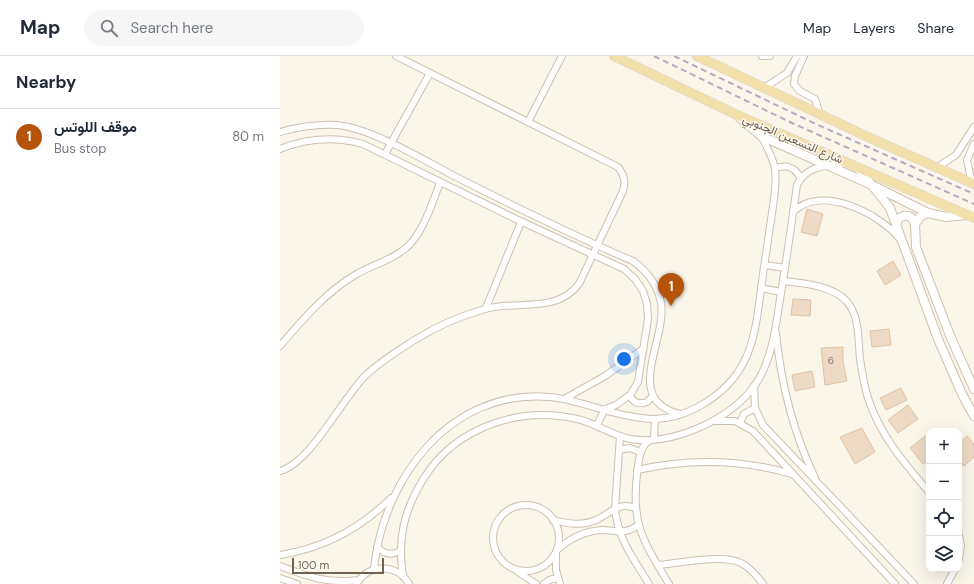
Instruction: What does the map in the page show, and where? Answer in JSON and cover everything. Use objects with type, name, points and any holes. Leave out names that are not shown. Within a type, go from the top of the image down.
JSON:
[{"type":"main road","name":"شارع التسعين الجنوبي","points":[[614,56],[735,114],[853,164],[970,217]]},
{"type":"main road","points":[[697,56],[820,115],[973,184]]},
{"type":"street","points":[[280,471],[293,466],[299,461],[357,385],[382,362],[437,328],[486,308],[555,302],[562,299],[579,284],[623,191],[625,182],[623,174],[618,167],[396,56]]},
{"type":"street","points":[[528,122],[562,56]]},
{"type":"street","points":[[762,56],[770,56]]},
{"type":"street","points":[[764,88],[787,73],[797,56]]},
{"type":"street","points":[[804,56],[795,76],[794,84],[800,91],[815,99],[820,115]]},
{"type":"street","points":[[384,154],[430,73]]},
{"type":"street","points":[[735,114],[761,136],[872,185],[928,213],[946,217],[970,217]]},
{"type":"street","points":[[280,132],[304,126],[338,125],[361,131],[390,143],[521,210],[597,246],[634,261],[648,274],[658,291],[661,304],[661,317],[650,377],[653,396],[660,405],[670,411],[682,414]]},
{"type":"street","points":[[936,168],[956,155],[974,127]]},
{"type":"street","points":[[374,569],[377,547],[394,495],[403,479],[425,448],[442,432],[467,415],[484,407],[512,399],[529,397],[564,398],[628,416],[655,419],[682,414],[714,398],[730,385],[742,368],[750,349],[765,265],[776,186],[775,168],[770,152],[761,136]]},
{"type":"street","points":[[280,149],[307,140],[335,139],[363,144],[521,222],[592,256],[624,269],[635,279],[643,291],[647,304],[648,319],[638,382],[630,395],[623,401],[605,409],[597,426]]},
{"type":"street","points":[[973,184],[967,160],[974,144]]},
{"type":"street","points":[[403,576],[400,551],[401,534],[407,514],[420,485],[430,469],[442,455],[472,433],[506,419],[543,415],[577,419],[632,440],[654,439],[681,435],[715,420],[754,386],[766,362],[775,328],[797,185],[800,177],[811,170],[828,166],[853,164],[890,208],[950,367],[974,416]]},
{"type":"street","points":[[775,168],[787,166],[793,168],[800,177]]},
{"type":"street","points":[[280,346],[311,310],[327,295],[356,275],[400,253],[410,244],[418,233],[440,183]]},
{"type":"street","points":[[793,212],[805,202],[824,199],[867,213],[886,225],[902,242]]},
{"type":"street","points":[[521,210],[515,213],[521,222]]},
{"type":"street","points":[[915,224],[922,216],[928,213]]},
{"type":"street","points":[[521,222],[531,219],[530,214]]},
{"type":"street","points":[[896,226],[896,222],[903,216],[911,217],[915,224],[916,247],[951,338],[974,389]]},
{"type":"street","points":[[486,308],[521,222]]},
{"type":"street","points":[[765,265],[785,268]]},
{"type":"street","points":[[783,281],[837,293],[849,304],[856,318],[863,379],[874,415],[892,448],[926,488]]},
{"type":"street","points":[[761,288],[781,292]]},
{"type":"street","points":[[775,328],[778,358],[786,400],[799,442],[817,483]]},
{"type":"street","points":[[564,398],[605,376],[643,349]]},
{"type":"street","points":[[754,386],[755,408],[763,425],[914,584]]},
{"type":"street","points":[[630,395],[635,402],[639,404],[647,402],[653,396]]},
{"type":"street","points":[[740,423],[744,414],[755,408]]},
{"type":"street","points":[[654,439],[655,419]]},
{"type":"street","points":[[715,420],[740,423],[753,431],[895,584]]},
{"type":"street","points":[[620,436],[615,508],[617,524],[630,553],[649,584]]},
{"type":"street","points":[[654,439],[645,443],[640,452],[637,470],[635,508],[638,525],[650,552],[669,584]]},
{"type":"street","points":[[619,450],[630,448],[640,452]]},
{"type":"street","points":[[637,470],[676,462],[715,460],[754,464],[792,474]]},
{"type":"street","points":[[280,555],[313,548],[349,532],[375,513],[394,495]]},
{"type":"street","points":[[536,584],[500,559],[493,544],[493,535],[500,518],[514,508],[527,506],[540,508],[553,520],[559,534],[556,551],[559,581],[549,580],[544,584]]},
{"type":"street","points":[[553,520],[570,524],[588,523],[604,516],[615,508],[625,506],[635,508]]},
{"type":"street","points":[[512,568],[521,571],[537,569],[545,566],[556,551],[565,543],[583,533],[604,530],[620,532],[628,531],[638,525]]},
{"type":"street","points":[[377,547],[382,552],[389,554],[400,551]]},
{"type":"street","points":[[877,565],[887,555]]},
{"type":"street","points":[[658,565],[727,558],[735,560],[749,568],[763,584]]},
{"type":"street","points":[[297,584],[280,579],[282,566],[320,581],[332,584],[357,582],[374,569],[389,569],[403,576],[409,584]]},
{"type":"street","points":[[947,584],[953,572]]},
{"type":"building","points":[[807,209],[823,214],[817,236],[801,232]]},
{"type":"building","points":[[893,261],[901,275],[885,285],[877,271]]},
{"type":"building","points":[[793,299],[811,300],[810,316],[791,315]]},
{"type":"building","points":[[889,329],[891,345],[872,347],[870,331]]},
{"type":"building","points":[[843,347],[843,361],[847,381],[825,385],[821,348]]},
{"type":"building","points":[[812,371],[815,387],[795,391],[792,375]]},
{"type":"building","points":[[901,388],[907,400],[886,410],[880,398]]},
{"type":"building","points":[[908,405],[918,419],[898,433],[888,420]]},
{"type":"building","points":[[862,428],[875,452],[855,464],[840,437]]},
{"type":"building","points":[[926,435],[926,462],[923,464],[910,448]]},
{"type":"building","points":[[967,436],[974,444],[974,457],[964,466],[962,464],[962,441]]},
{"type":"railway","points":[[654,56],[792,123],[974,204]]},
{"type":"railway","points":[[674,56],[818,125],[974,194]]},
{"type":"place","name":"موقف اللوتس","points":[[671,306]]}]
